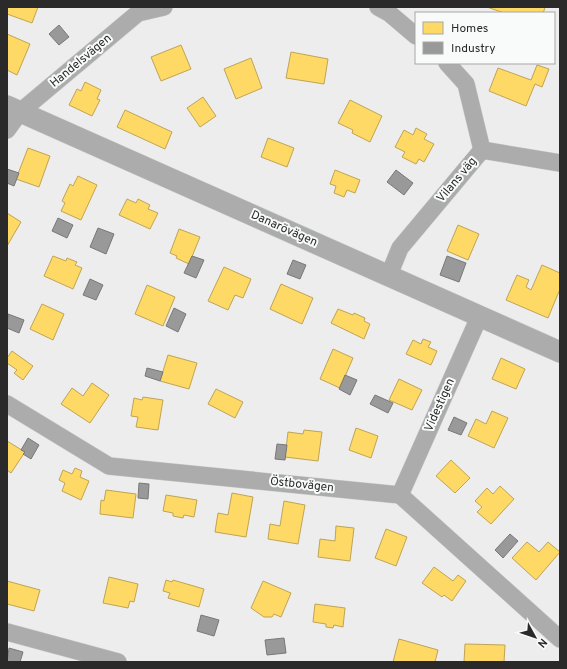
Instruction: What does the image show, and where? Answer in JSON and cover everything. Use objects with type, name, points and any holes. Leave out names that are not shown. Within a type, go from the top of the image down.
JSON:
[{"type":"street","name":"Handelsvägen","points":[[7,130],[13,109],[139,10],[164,7]]},
{"type":"street","points":[[378,7],[388,13],[415,35]]},
{"type":"street","points":[[448,64],[466,84],[482,150]]},
{"type":"street","name":"Danarövägen","points":[[13,109],[480,315],[560,352]]},
{"type":"street","name":"Vilans väg","points":[[389,275],[400,248],[482,150],[560,163]]},
{"type":"street","name":"Videstigen","points":[[400,495],[480,315]]},
{"type":"street","name":"Östbovägen","points":[[7,404],[109,466],[400,495]]},
{"type":"street","points":[[400,495],[560,639]]},
{"type":"street","points":[[7,632],[118,662]]},
{"type":"building: Homes","points":[[7,7],[38,7],[32,23],[7,14]]},
{"type":"building: Homes","points":[[487,7],[545,8],[543,12],[501,12]]},
{"type":"building: Homes","points":[[7,34],[30,44],[17,75],[7,70]]},
{"type":"building: Homes","points":[[181,45],[191,69],[161,81],[151,57]]},
{"type":"building: Homes","points":[[291,52],[328,59],[324,84],[286,78]]},
{"type":"building: Homes","points":[[251,58],[262,88],[236,99],[224,69]]},
{"type":"building: Homes","points":[[537,65],[549,69],[542,87],[535,84],[526,106],[489,91],[498,68],[531,80]]},
{"type":"building: Homes","points":[[85,82],[101,90],[97,99],[100,100],[92,116],[69,105],[77,89],[81,91]]},
{"type":"building: Homes","points":[[203,97],[216,116],[200,127],[187,108]]},
{"type":"building: Homes","points":[[350,100],[382,116],[370,142],[352,133],[353,130],[338,123]]},
{"type":"building: Homes","points":[[125,110],[172,132],[165,149],[117,127]]},
{"type":"building: Homes","points":[[416,128],[427,134],[424,139],[434,144],[424,162],[419,159],[416,164],[402,157],[405,152],[395,147],[404,130],[413,135]]},
{"type":"building: Homes","points":[[268,138],[294,148],[287,167],[261,157]]},
{"type":"building: Homes","points":[[28,148],[50,156],[39,187],[16,179]]},
{"type":"building: Homes","points":[[335,170],[360,180],[355,193],[347,190],[344,197],[334,193],[336,186],[330,184]]},
{"type":"building: Homes","points":[[78,176],[97,185],[81,220],[61,211],[65,203],[62,201],[70,184],[73,186]]},
{"type":"building: Homes","points":[[127,199],[136,203],[138,199],[150,205],[148,209],[158,213],[150,229],[119,215]]},
{"type":"building: Homes","points":[[7,213],[21,222],[7,246]]},
{"type":"building: Homes","points":[[458,225],[479,234],[468,260],[447,251]]},
{"type":"building: Homes","points":[[179,229],[200,237],[189,264],[176,258],[177,256],[170,253]]},
{"type":"building: Homes","points":[[53,256],[66,261],[67,258],[77,262],[75,265],[82,268],[73,289],[44,276]]},
{"type":"building: Homes","points":[[542,265],[560,273],[560,289],[548,318],[506,300],[517,275],[529,280],[526,287],[531,290]]},
{"type":"building: Homes","points":[[224,267],[251,279],[243,298],[235,295],[228,310],[208,301]]},
{"type":"building: Homes","points":[[281,284],[313,298],[302,324],[270,309]]},
{"type":"building: Homes","points":[[147,285],[175,297],[163,326],[135,314]]},
{"type":"building: Homes","points":[[42,304],[64,314],[53,340],[30,329]]},
{"type":"building: Homes","points":[[338,309],[353,315],[354,313],[365,318],[364,321],[370,324],[364,339],[331,323]]},
{"type":"building: Homes","points":[[423,339],[431,342],[428,347],[437,351],[431,365],[406,354],[413,340],[421,344]]},
{"type":"building: Homes","points":[[333,349],[353,358],[340,388],[320,379]]},
{"type":"building: Homes","points":[[12,351],[33,366],[23,380],[14,373],[17,370],[7,363],[7,358]]},
{"type":"building: Homes","points":[[168,355],[197,363],[189,389],[160,381]]},
{"type":"building: Homes","points":[[501,358],[525,369],[516,389],[492,379]]},
{"type":"building: Homes","points":[[399,379],[422,390],[412,410],[389,400]]},
{"type":"building: Homes","points":[[92,383],[109,395],[90,423],[61,404],[72,388],[83,396]]},
{"type":"building: Homes","points":[[216,389],[243,402],[235,418],[208,404]]},
{"type":"building: Homes","points":[[143,397],[163,400],[158,430],[136,427],[138,417],[131,416],[134,398],[142,400]]},
{"type":"building: Homes","points":[[492,411],[508,418],[494,448],[468,436],[476,419],[486,424]]},
{"type":"building: Homes","points":[[356,428],[378,436],[371,458],[349,450]]},
{"type":"building: Homes","points":[[304,430],[322,432],[318,461],[285,457],[288,432],[303,434]]},
{"type":"building: Homes","points":[[7,441],[25,452],[11,473],[7,470]]},
{"type":"building: Homes","points":[[451,460],[470,478],[455,493],[436,476]]},
{"type":"building: Homes","points":[[75,468],[82,471],[80,477],[89,481],[81,500],[62,491],[65,483],[59,480],[63,470],[72,474]]},
{"type":"building: Homes","points":[[500,486],[514,499],[491,524],[477,512],[482,507],[475,501],[487,488],[493,494]]},
{"type":"building: Homes","points":[[106,490],[136,494],[133,518],[100,514],[101,500],[104,501]]},
{"type":"building: Homes","points":[[232,493],[253,497],[246,537],[215,532],[218,513],[228,515]]},
{"type":"building: Homes","points":[[166,495],[197,500],[194,517],[184,515],[183,518],[173,516],[173,513],[163,511]]},
{"type":"building: Homes","points":[[284,501],[305,505],[298,544],[268,539],[270,524],[280,526]]},
{"type":"building: Homes","points":[[336,526],[354,528],[350,561],[318,557],[320,539],[335,541]]},
{"type":"building: Homes","points":[[386,529],[407,537],[396,566],[375,558]]},
{"type":"building: Homes","points":[[527,542],[539,552],[548,542],[560,552],[536,580],[512,558]]},
{"type":"building: Homes","points":[[434,567],[453,581],[458,575],[466,581],[452,601],[444,595],[442,597],[422,583]]},
{"type":"building: Homes","points":[[109,577],[138,584],[134,602],[130,601],[128,608],[103,603]]},
{"type":"building: Homes","points":[[166,580],[172,582],[173,580],[204,589],[199,607],[168,598],[170,593],[163,591]]},
{"type":"building: Homes","points":[[7,581],[40,590],[34,611],[7,604]]},
{"type":"building: Homes","points":[[263,581],[291,593],[281,617],[274,614],[272,617],[264,617],[251,608]]},
{"type":"building: Homes","points":[[315,604],[345,608],[343,627],[334,625],[333,628],[326,627],[326,624],[313,622]]},
{"type":"building: Homes","points":[[399,639],[438,650],[435,662],[393,662]]},
{"type":"building: Homes","points":[[465,644],[505,645],[504,662],[464,662]]},
{"type":"building: Industry","points":[[59,25],[69,37],[59,45],[49,34]]},
{"type":"building: Industry","points":[[7,169],[19,173],[14,186],[7,183]]},
{"type":"building: Industry","points":[[396,170],[413,183],[404,195],[387,182]]},
{"type":"building: Industry","points":[[58,218],[73,225],[67,238],[52,231]]},
{"type":"building: Industry","points":[[98,228],[114,234],[106,254],[90,247]]},
{"type":"building: Industry","points":[[192,256],[204,260],[196,278],[184,273]]},
{"type":"building: Industry","points":[[447,256],[466,263],[459,282],[440,275]]},
{"type":"building: Industry","points":[[293,260],[306,265],[300,279],[287,274]]},
{"type":"building: Industry","points":[[90,279],[103,285],[96,300],[83,295]]},
{"type":"building: Industry","points":[[174,308],[186,314],[178,332],[166,326]]},
{"type":"building: Industry","points":[[8,314],[24,320],[19,333],[7,328]]},
{"type":"building: Industry","points":[[147,368],[163,372],[160,381],[145,376]]},
{"type":"building: Industry","points":[[345,375],[357,380],[350,395],[339,389]]},
{"type":"building: Industry","points":[[375,395],[393,403],[388,413],[370,404]]},
{"type":"building: Industry","points":[[454,417],[467,423],[461,435],[448,430]]},
{"type":"building: Industry","points":[[28,438],[39,445],[31,459],[23,454],[25,452],[21,450]]},
{"type":"building: Industry","points":[[277,444],[287,445],[285,460],[275,459]]},
{"type":"building: Industry","points":[[139,483],[149,484],[148,499],[138,498]]},
{"type":"building: Industry","points":[[510,534],[518,541],[503,558],[495,550]]},
{"type":"building: Industry","points":[[201,615],[219,620],[214,636],[197,631]]},
{"type":"building: Industry","points":[[284,638],[286,653],[267,655],[265,640]]},
{"type":"building: Industry","points":[[9,648],[23,652],[20,662],[7,662]]}]
